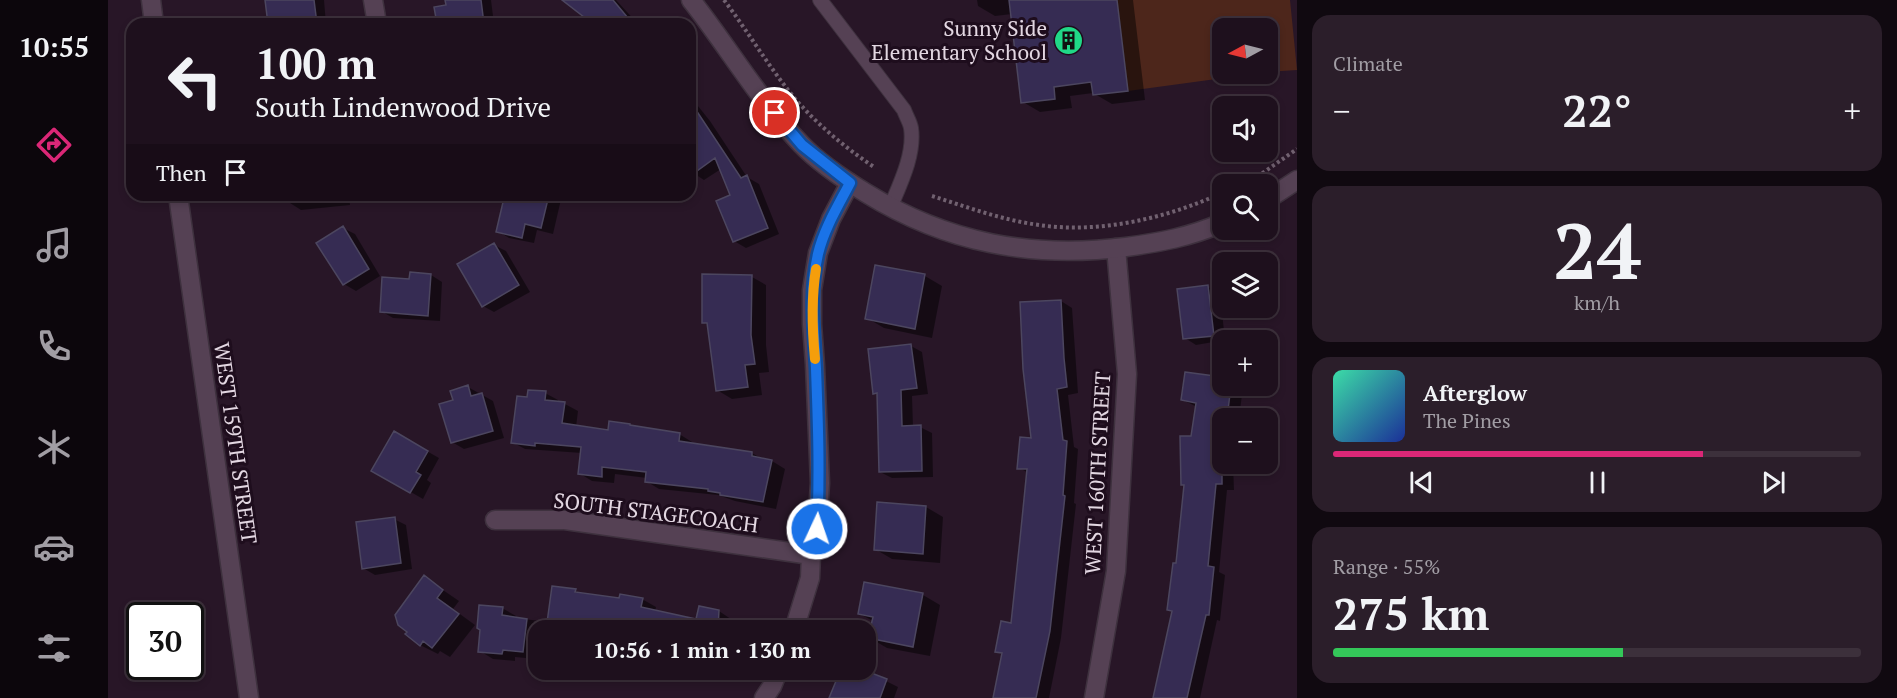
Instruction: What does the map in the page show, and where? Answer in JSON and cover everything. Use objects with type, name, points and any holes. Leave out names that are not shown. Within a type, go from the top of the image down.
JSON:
[{"type":"street","points":[[151,0],[153,18]]},
{"type":"street","points":[[373,0],[376,18]]},
{"type":"street","points":[[691,0],[775,113],[802,145],[850,183],[890,208],[951,233],[994,245],[1063,252],[1091,252],[1169,242],[1212,227]]},
{"type":"street","points":[[1278,192],[1297,180]]},
{"type":"street","points":[[797,620],[810,578],[811,555],[817,529],[820,483],[812,290],[818,253],[831,219],[850,183]]},
{"type":"street","name":"WEST 159TH STREET","points":[[179,201],[249,698]]},
{"type":"street","name":"WEST 160TH STREET","points":[[1094,698],[1116,571],[1127,374],[1116,248]]},
{"type":"street","name":"SOUTH STAGECOACH","points":[[495,520],[565,520],[811,555]]},
{"type":"street","points":[[764,698],[774,680]]},
{"type":"lane","points":[[820,0],[904,110],[911,126],[912,142],[903,177],[890,208]]},
{"type":"path","points":[[724,0],[763,57],[798,102],[840,142],[874,167]]},
{"type":"path","points":[[1260,174],[1297,149]]},
{"type":"path","points":[[932,196],[1006,219],[1040,225],[1073,226],[1135,221],[1196,205],[1212,198]]},
{"type":"shaded area","points":[[1117,0],[1290,0],[1297,70],[1278,71],[1278,18],[1212,18],[1212,80],[1128,91]]},
{"type":"building","points":[[265,0],[314,0],[316,18],[267,18]]},
{"type":"building","points":[[445,0],[481,0],[483,18],[436,18],[434,7],[446,5]]},
{"type":"building","points":[[562,0],[613,0],[628,18],[585,18]]},
{"type":"building","name":"Sunny Side Elementary School","points":[[1009,0],[1117,0],[1128,91],[1093,95],[1091,82],[1054,87],[1055,99],[1021,103]]},
{"type":"building","points":[[696,110],[741,178],[747,175],[768,228],[733,242],[716,201],[730,195],[715,158],[696,172]]},
{"type":"building","points":[[503,201],[548,201],[541,228],[525,224],[522,238],[496,232]]},
{"type":"building","points":[[343,226],[369,269],[343,285],[316,243]]},
{"type":"building","points":[[494,243],[519,285],[482,307],[457,264]]},
{"type":"building","points":[[875,265],[925,274],[915,329],[865,319]]},
{"type":"building","points":[[410,272],[431,274],[428,316],[380,312],[382,277],[409,279]]},
{"type":"building","points":[[702,274],[752,275],[751,335],[755,364],[745,365],[748,387],[716,391],[707,323],[702,323]]},
{"type":"building","points":[[1208,285],[1212,336],[1183,339],[1177,289]]},
{"type":"building","points":[[1061,300],[1067,387],[1057,389],[1063,440],[1067,441],[1063,495],[1065,496],[1050,631],[1036,698],[993,698],[1002,653],[995,652],[1001,621],[1011,623],[1020,539],[1027,469],[1017,469],[1020,437],[1031,438],[1023,369],[1020,302]]},
{"type":"building","points":[[911,344],[917,388],[901,390],[902,426],[921,425],[922,471],[879,472],[877,393],[873,394],[868,349]]},
{"type":"building","points":[[1185,372],[1212,376],[1212,396],[1230,396],[1228,408],[1212,408],[1212,474],[1222,474],[1222,484],[1216,484],[1208,566],[1214,567],[1209,615],[1206,615],[1187,698],[1153,698],[1172,611],[1167,610],[1173,563],[1176,563],[1184,485],[1181,485],[1180,436],[1191,436],[1196,403],[1181,400]]},
{"type":"building","points":[[468,385],[471,396],[482,393],[493,431],[451,443],[439,404],[453,400],[450,391]]},
{"type":"building","points":[[528,390],[546,391],[545,400],[565,402],[562,423],[608,430],[609,421],[630,424],[680,433],[679,441],[752,452],[752,456],[772,460],[763,502],[720,495],[708,489],[645,482],[646,472],[602,467],[602,477],[578,474],[581,447],[511,443],[517,396],[527,397]]},
{"type":"building","points":[[394,431],[428,451],[416,472],[421,475],[410,493],[371,471]]},
{"type":"building","points":[[877,502],[926,506],[923,554],[874,550]]},
{"type":"building","points":[[395,517],[401,563],[362,569],[356,522]]},
{"type":"building","points":[[424,575],[443,590],[437,598],[459,614],[432,648],[423,641],[420,646],[405,634],[407,632],[398,625],[395,615]]},
{"type":"building","points":[[864,582],[923,593],[913,647],[876,640],[876,620],[872,620],[873,617],[858,614]]},
{"type":"building","points":[[552,586],[576,589],[575,592],[619,598],[620,594],[643,598],[641,607],[696,619],[699,606],[719,610],[718,620],[547,620]]},
{"type":"building","points":[[479,605],[503,607],[502,615],[527,619],[523,652],[503,650],[502,654],[478,652]]},
{"type":"building","points":[[876,675],[887,679],[880,698],[829,698],[836,680],[876,680]]},
{"type":"slow traffic","points":[[815,359],[812,290],[816,269]]},
{"type":"place","name":"Sunny Side Elementary School","points":[[1068,40]]},
{"type":"route","points":[[775,113],[802,145],[850,183],[831,219],[818,253],[812,290],[820,483],[817,529]]}]
